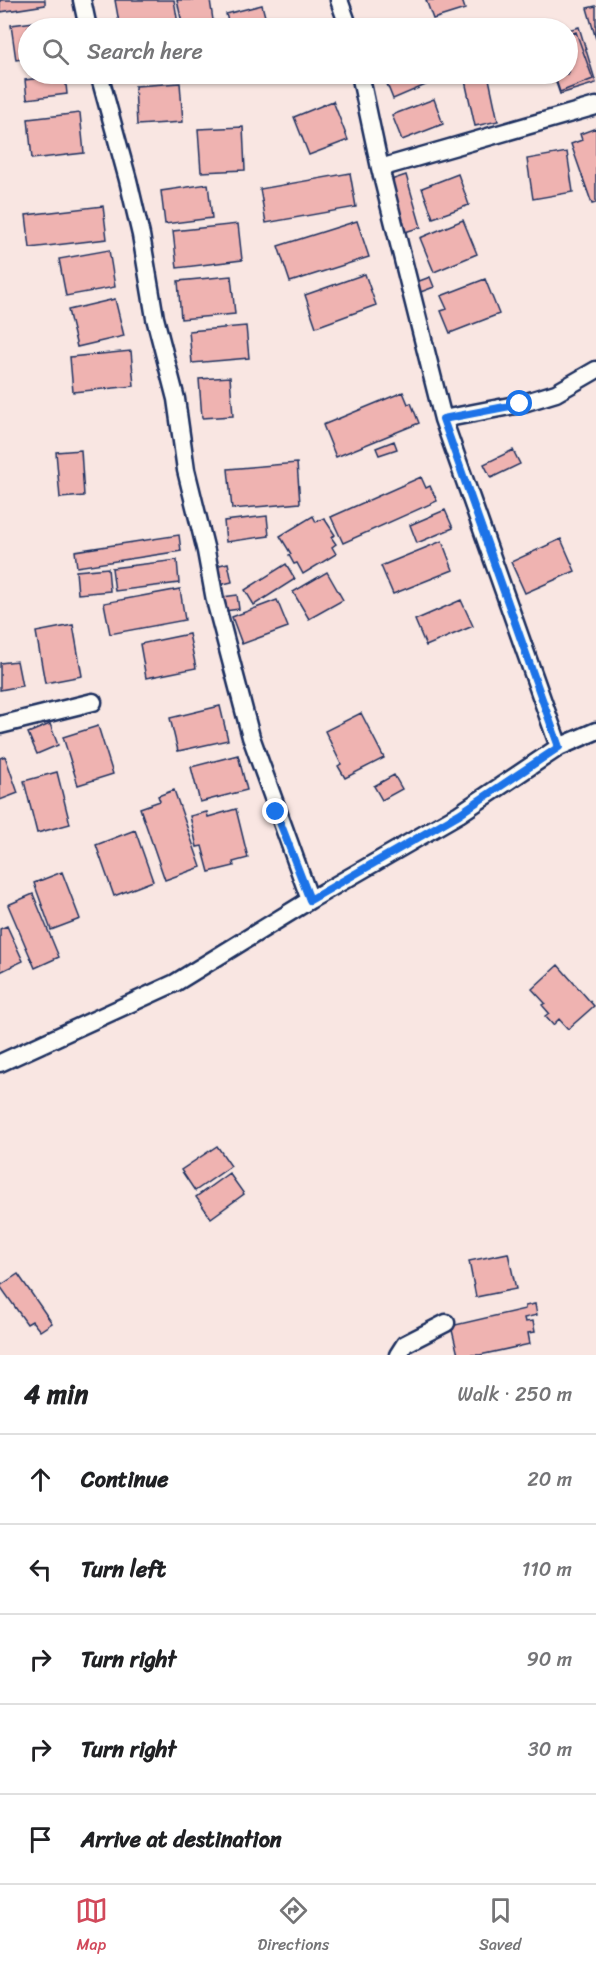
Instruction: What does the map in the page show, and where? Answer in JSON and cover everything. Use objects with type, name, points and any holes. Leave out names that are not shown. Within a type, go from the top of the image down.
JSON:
[{"type":"street","points":[[82,0],[86,18]]},
{"type":"street","points":[[339,0],[345,18]]},
{"type":"street","points":[[102,84],[141,236],[155,318],[176,399],[186,470],[218,611],[251,737],[310,900]]},
{"type":"street","points":[[362,84],[380,168],[443,419],[559,747]]},
{"type":"street","points":[[380,168],[596,106]]},
{"type":"street","points":[[443,419],[520,404],[556,393],[596,370]]},
{"type":"street","points":[[0,725],[93,702]]},
{"type":"street","points":[[0,1063],[176,983],[310,900],[459,814],[559,747],[596,731]]},
{"type":"street","points":[[398,1355],[405,1344],[446,1323]]},
{"type":"building","points":[[0,0],[45,0],[45,5],[0,12]]},
{"type":"building","points":[[115,0],[174,0],[177,18],[118,18]]},
{"type":"building","points":[[177,0],[210,0],[213,18],[181,18]]},
{"type":"building","points":[[426,0],[462,0],[465,9],[433,18]]},
{"type":"building","points":[[262,5],[265,18],[227,18],[226,14]]},
{"type":"building","points":[[596,6],[596,39],[587,8]]},
{"type":"building","points":[[18,24],[18,60],[16,60],[11,25]]},
{"type":"building","points":[[578,27],[596,83],[560,94],[556,84],[578,84]]},
{"type":"building","points":[[578,38],[593,79],[560,92],[557,84],[578,84]]},
{"type":"building","points":[[25,84],[66,84],[67,94],[27,99]]},
{"type":"building","points":[[180,84],[183,122],[137,125],[135,86]]},
{"type":"building","points":[[387,84],[428,84],[393,99]]},
{"type":"building","points":[[466,84],[490,84],[498,121],[475,126]]},
{"type":"building","points":[[434,99],[443,124],[402,140],[392,115]]},
{"type":"building","points":[[333,101],[348,140],[309,155],[294,117]]},
{"type":"building","points":[[80,113],[84,153],[32,159],[28,119]]},
{"type":"building","points":[[243,127],[245,170],[201,172],[198,129]]},
{"type":"building","points":[[596,128],[596,203],[592,204],[571,144],[582,140],[580,134]]},
{"type":"building","points":[[567,152],[573,192],[533,199],[527,159]]},
{"type":"building","points":[[350,173],[356,207],[266,223],[260,189]]},
{"type":"building","points":[[458,174],[469,205],[433,218],[422,188]]},
{"type":"building","points":[[406,175],[421,227],[405,232],[391,180]]},
{"type":"building","points":[[208,184],[212,218],[165,224],[161,191]]},
{"type":"building","points":[[103,206],[107,239],[30,248],[26,215]]},
{"type":"building","points":[[463,220],[477,254],[434,272],[420,238]]},
{"type":"building","points":[[357,221],[369,257],[290,282],[278,246]]},
{"type":"building","points":[[238,224],[242,260],[177,268],[173,231]]},
{"type":"building","points":[[109,250],[115,287],[66,296],[59,259]]},
{"type":"building","points":[[365,274],[376,305],[316,327],[305,295]]},
{"type":"building","points":[[231,276],[235,314],[181,319],[178,281]]},
{"type":"building","points":[[430,277],[434,287],[418,293],[414,283]]},
{"type":"building","points":[[485,279],[499,314],[450,333],[441,311],[447,309],[441,296]]},
{"type":"building","points":[[115,299],[124,336],[77,347],[68,310]]},
{"type":"building","points":[[246,326],[249,358],[192,363],[189,331]]},
{"type":"building","points":[[131,351],[134,386],[73,392],[70,357]]},
{"type":"building","points":[[230,377],[233,416],[202,418],[199,379]]},
{"type":"building","points":[[403,392],[408,404],[411,403],[419,423],[336,457],[323,425]]},
{"type":"building","points":[[394,441],[397,449],[379,455],[376,448]]},
{"type":"building","points":[[81,450],[84,496],[60,498],[56,452]]},
{"type":"building","points":[[513,450],[520,464],[491,478],[484,464]]},
{"type":"building","points":[[297,463],[300,503],[232,509],[228,469]]},
{"type":"building","points":[[421,477],[426,488],[430,486],[437,501],[343,543],[331,517]]},
{"type":"building","points":[[445,510],[453,528],[417,543],[410,525]]},
{"type":"building","points":[[267,516],[269,536],[226,542],[224,521]]},
{"type":"building","points":[[313,516],[316,522],[324,518],[335,535],[331,537],[336,544],[332,547],[336,554],[303,574],[297,563],[294,564],[280,536]]},
{"type":"building","points":[[179,535],[181,551],[77,567],[75,551]]},
{"type":"building","points":[[561,539],[575,571],[525,593],[511,562]]},
{"type":"building","points":[[442,541],[453,570],[393,594],[381,566]]},
{"type":"building","points":[[177,560],[179,583],[115,591],[112,568]]},
{"type":"building","points":[[228,563],[232,582],[219,585],[215,566]]},
{"type":"building","points":[[286,564],[295,579],[254,605],[245,590]]},
{"type":"building","points":[[108,568],[110,591],[78,594],[76,571]]},
{"type":"building","points":[[327,572],[343,600],[309,619],[293,592]]},
{"type":"building","points":[[180,589],[185,620],[110,634],[104,603]]},
{"type":"building","points":[[237,595],[239,609],[225,611],[223,597]]},
{"type":"building","points":[[277,600],[288,627],[242,644],[232,617]]},
{"type":"building","points":[[461,600],[473,626],[426,646],[415,620]]},
{"type":"building","points":[[73,625],[82,676],[45,683],[36,632]]},
{"type":"building","points":[[189,634],[196,668],[146,678],[140,644]]},
{"type":"building","points":[[17,661],[22,686],[0,690],[0,663]]},
{"type":"building","points":[[220,706],[228,740],[178,751],[170,718]]},
{"type":"building","points":[[361,713],[384,758],[345,778],[338,766],[341,764],[325,731]]},
{"type":"building","points":[[50,724],[58,745],[37,754],[28,733]]},
{"type":"building","points":[[98,726],[113,774],[78,785],[63,737]]},
{"type":"building","points":[[238,755],[247,790],[200,802],[191,767]]},
{"type":"building","points":[[5,756],[18,793],[0,800],[0,758]]},
{"type":"building","points":[[57,772],[70,824],[37,833],[24,781]]},
{"type":"building","points":[[394,775],[402,789],[382,800],[374,786]]},
{"type":"building","points":[[174,790],[201,867],[165,880],[140,808],[160,801],[158,796]]},
{"type":"building","points":[[236,809],[248,858],[233,862],[234,866],[209,872],[202,846],[197,847],[190,816],[207,812],[208,817]]},
{"type":"building","points":[[135,830],[153,881],[114,896],[96,845]]},
{"type":"building","points":[[62,872],[80,919],[51,930],[34,883]]},
{"type":"building","points":[[33,894],[59,957],[35,968],[8,905]]},
{"type":"building","points":[[7,926],[23,961],[0,972],[0,929]]},
{"type":"building","points":[[558,965],[594,1006],[568,1029],[559,1019],[553,1025],[545,1016],[549,1013],[542,1005],[545,1003],[532,989]]},
{"type":"building","points":[[217,1146],[231,1166],[195,1191],[181,1170]]},
{"type":"building","points":[[229,1173],[244,1194],[211,1218],[196,1197]]},
{"type":"building","points":[[508,1253],[516,1289],[476,1297],[469,1261]]},
{"type":"building","points":[[18,1274],[52,1323],[40,1331],[32,1321],[27,1324],[0,1286]]},
{"type":"building","points":[[535,1304],[537,1315],[524,1318],[525,1322],[533,1321],[535,1332],[528,1333],[530,1344],[480,1355],[458,1355],[451,1326],[525,1309],[525,1306]]},
{"type":"route","points":[[276,812],[310,900],[459,814],[559,747],[443,419],[520,404]]}]
